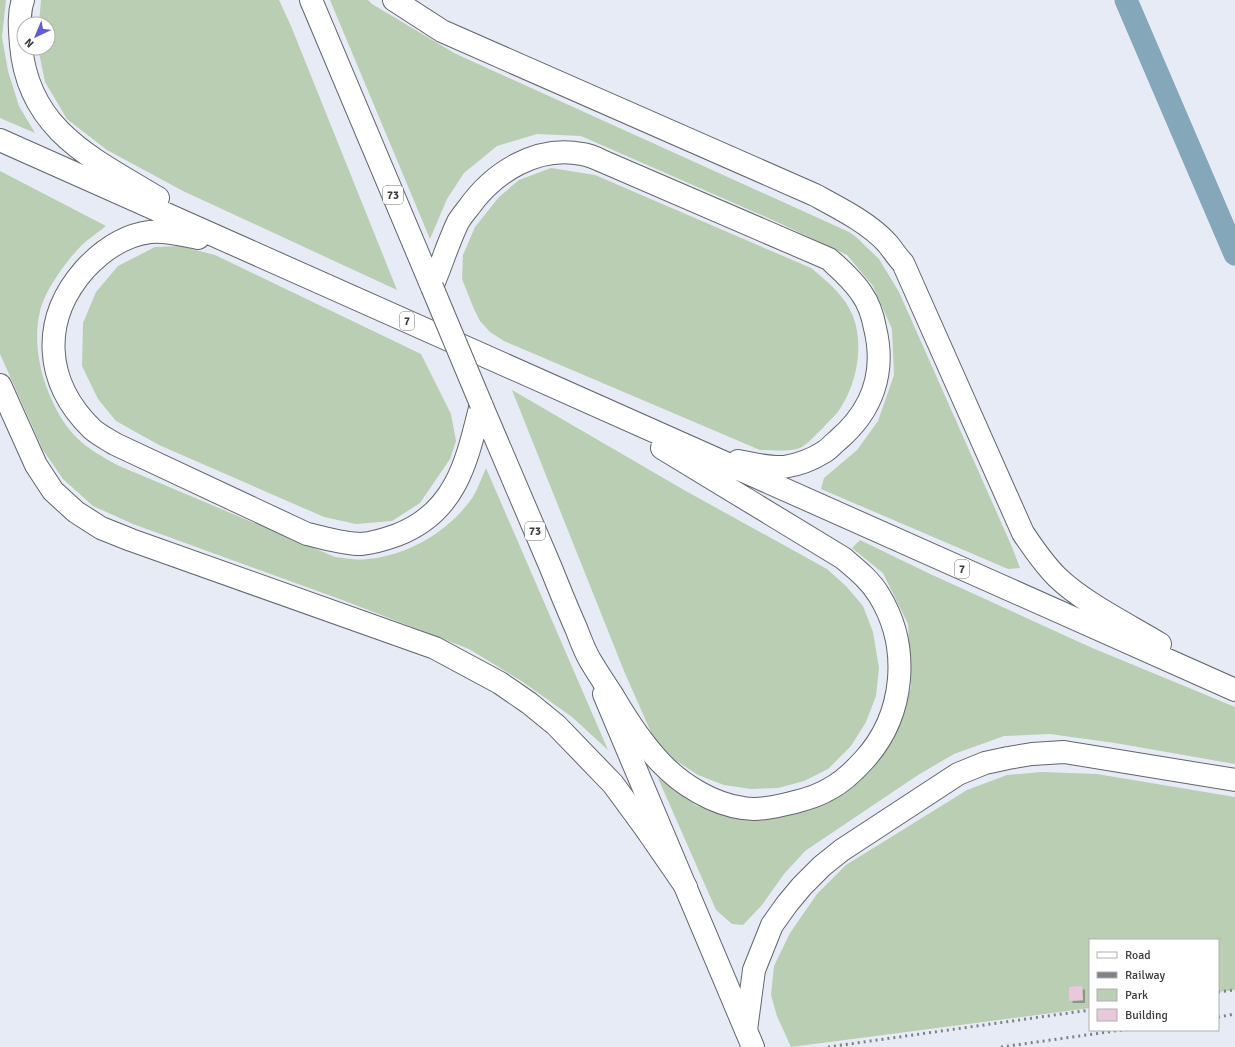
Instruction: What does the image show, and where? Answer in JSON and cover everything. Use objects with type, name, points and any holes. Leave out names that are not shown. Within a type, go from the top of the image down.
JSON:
[{"type":"main road","points":[[23,0],[20,30],[22,57],[27,80],[39,106],[54,126],[75,146],[233,244]]},
{"type":"main road","points":[[301,0],[354,103]]},
{"type":"main road","name":"73","points":[[311,0],[589,658]]},
{"type":"main road","points":[[394,0],[442,31],[815,195],[865,224],[887,242],[902,263],[1023,533],[1038,555],[1057,577],[1078,595],[1235,690]]},
{"type":"main road","name":"7","points":[[0,140],[1235,690]]},
{"type":"main road","points":[[432,287],[459,221],[485,187],[502,172],[518,164],[537,156],[556,152],[582,154],[602,161],[829,259],[847,275],[863,295],[873,318],[878,341],[879,365],[874,387],[866,407],[856,423],[824,452],[805,461],[784,467],[735,461],[688,447]]},
{"type":"main road","points":[[233,244],[170,232],[150,232],[133,236],[112,246],[93,261],[76,279],[63,300],[56,319],[53,342],[54,364],[62,388],[75,408],[93,429],[115,444],[308,534],[334,541],[361,544],[385,540],[413,529],[433,514],[449,496],[469,452],[481,404]]},
{"type":"main road","points":[[0,385],[36,465],[53,490],[76,512],[101,528],[131,540],[434,648],[500,683],[529,703],[556,725],[613,784],[686,888]]},
{"type":"main road","points":[[580,399],[843,558],[862,573],[879,594],[890,616],[898,643],[900,670],[898,694],[891,716],[881,738],[853,772],[832,788],[810,798],[765,808],[744,808],[722,803],[702,794],[682,782],[662,765],[642,743],[589,658]]},
{"type":"main road","points":[[589,658],[750,1039]]},
{"type":"main road","points":[[750,1039],[754,970],[772,925],[787,904],[822,866],[842,850],[958,774],[985,763],[1008,758],[1032,754],[1064,752],[1235,780]]},
{"type":"green space","points":[[0,0],[6,0],[2,37],[8,71],[19,106],[35,133],[0,118]]},
{"type":"green space","points":[[41,0],[279,0],[291,26],[397,290],[183,191],[107,150],[67,119],[45,82],[40,56],[56,56],[56,16],[40,16]]},
{"type":"green space","points":[[330,0],[368,0],[372,4],[454,53],[849,232],[856,237],[879,259],[899,292],[1020,568],[1008,569],[821,489],[824,478],[857,450],[878,421],[894,375],[892,329],[873,286],[847,255],[775,221],[581,136],[537,134],[497,146],[464,173],[447,199],[430,239]]},
{"type":"green space","points":[[551,168],[595,175],[811,268],[824,279],[841,296],[850,309],[858,339],[855,375],[847,397],[837,413],[812,439],[800,448],[786,450],[760,450],[504,341],[490,332],[480,321],[462,279],[463,255],[475,227],[499,197],[519,180]]},
{"type":"green space","points":[[0,171],[106,226],[82,245],[63,267],[47,294],[38,320],[37,340],[39,359],[46,386],[58,414],[81,442],[117,465],[335,557],[356,560],[383,557],[397,553],[412,547],[438,532],[450,523],[470,501],[477,490],[486,468],[608,750],[572,717],[523,682],[469,649],[345,601],[133,524],[93,506],[63,479],[43,450],[0,354]]},
{"type":"green space","points":[[180,246],[215,255],[421,354],[451,414],[456,441],[450,459],[420,503],[392,521],[356,524],[324,517],[159,445],[116,421],[98,399],[82,366],[83,323],[96,292],[118,266],[155,247]]},
{"type":"green space","points":[[512,390],[684,490],[827,569],[846,586],[863,606],[873,632],[879,668],[876,696],[866,722],[851,746],[828,769],[804,781],[778,788],[751,789],[724,785],[698,775],[675,760],[654,739],[624,671]]},
{"type":"green space","points":[[860,540],[928,573],[1090,647],[1235,707],[1235,764],[1115,743],[1050,734],[1004,736],[954,754],[918,775],[805,851],[784,874],[762,905],[743,925],[732,924],[716,910],[658,778],[695,805],[725,816],[760,819],[836,796],[869,772],[895,735],[911,687],[908,624],[883,573],[852,548]]},
{"type":"green space","points":[[1042,772],[1097,774],[1235,797],[1235,990],[1219,992],[1219,939],[1089,939],[1089,1008],[791,1047],[777,1016],[771,995],[774,966],[790,933],[817,894],[846,865],[967,790],[1007,775]]},
{"type":"building","points":[[1082,986],[1083,1000],[1069,1001],[1069,987]]},
{"type":"waterway","points":[[1126,0],[1235,254]]},
{"type":"railway","points":[[1219,992],[1235,990]]},
{"type":"railway","points":[[828,1047],[1089,1010]]},
{"type":"railway","points":[[1219,1017],[1235,1014]]},
{"type":"railway","points":[[1001,1047],[1115,1031]]}]
